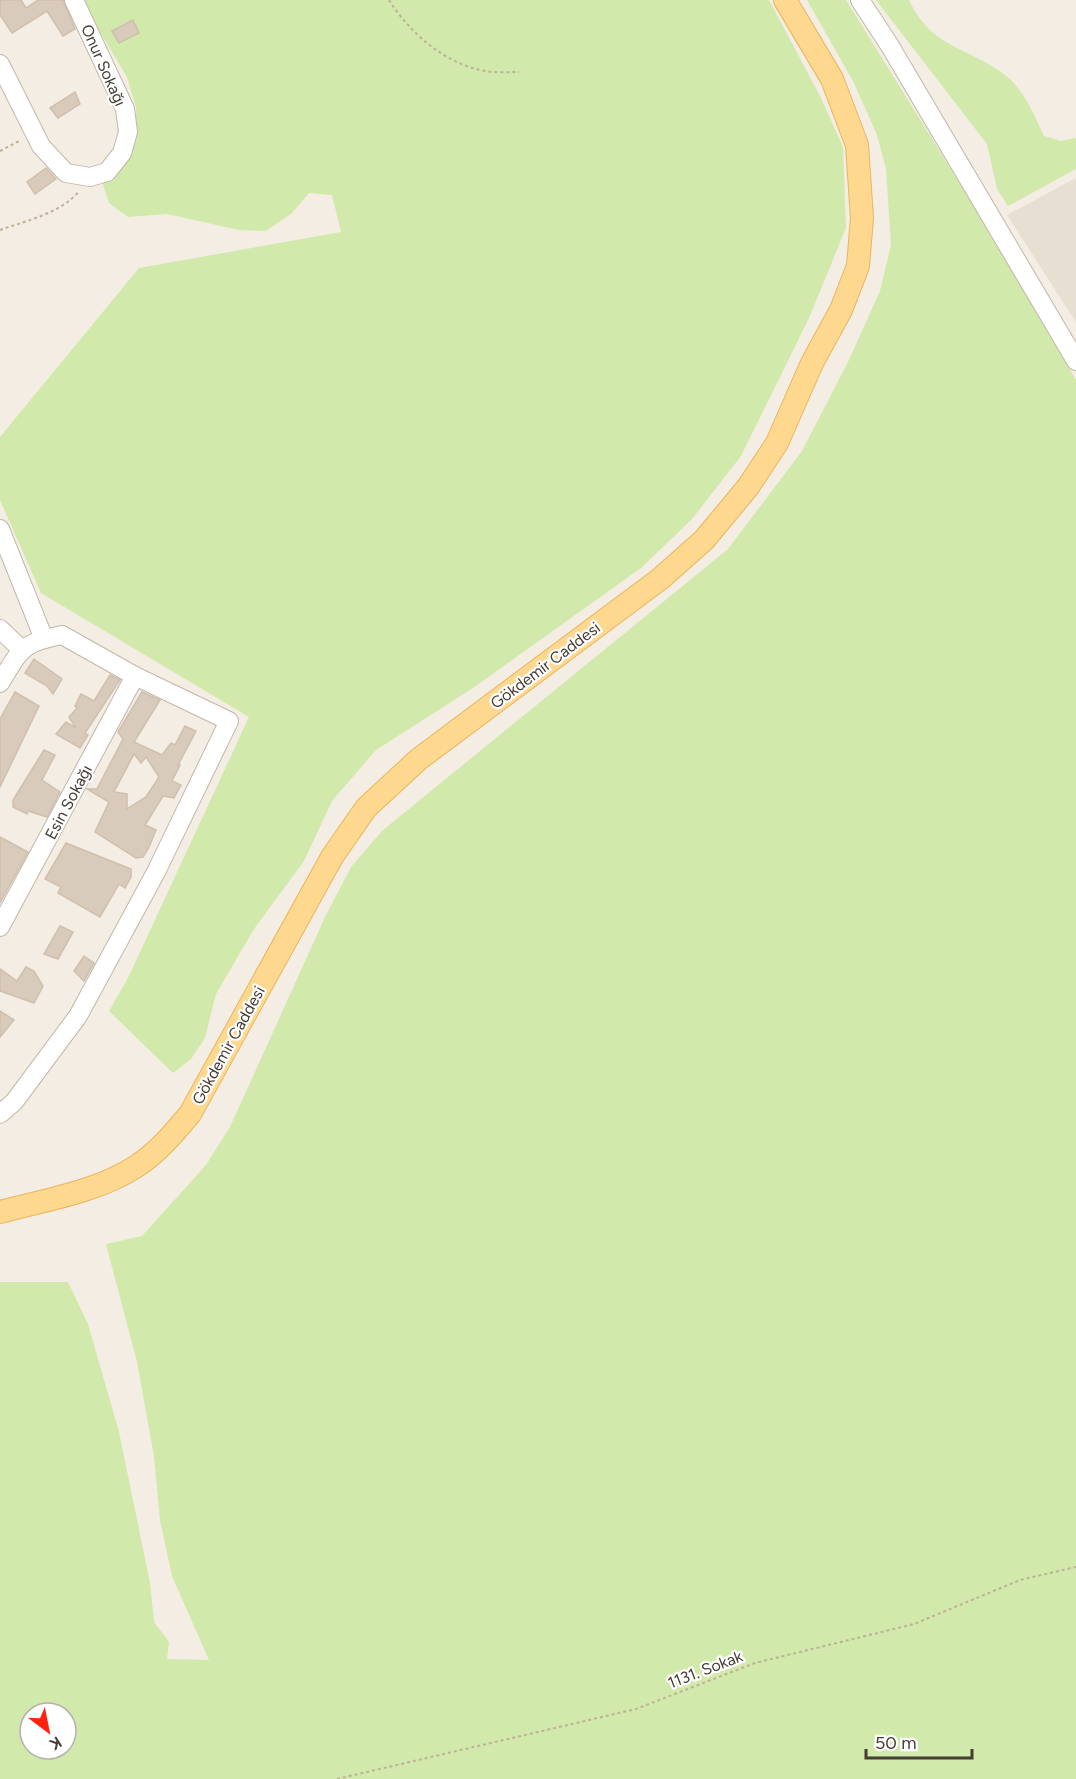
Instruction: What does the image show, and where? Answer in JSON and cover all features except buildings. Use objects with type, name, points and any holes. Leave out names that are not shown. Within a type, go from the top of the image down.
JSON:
[{"type":"main road","name":"Gökdemir Caddesi","points":[[0,1212],[110,1181],[137,1166],[164,1145],[190,1114],[332,856],[366,808],[419,759],[660,579],[704,540],[748,487],[777,443],[812,363],[841,310],[858,266],[862,218],[857,145],[832,79],[786,0]]},
{"type":"street","name":"Onur Sokağı","points":[[74,0],[125,109],[128,132],[122,153],[107,172],[90,177]]},
{"type":"street","points":[[860,0],[919,94],[1076,361]]},
{"type":"street","points":[[0,64],[41,147],[66,172],[90,177]]},
{"type":"street","points":[[0,529],[44,639]]},
{"type":"street","points":[[0,629],[21,649]]},
{"type":"street","points":[[0,683],[21,649],[44,639],[62,635],[135,676],[229,721],[156,872],[78,1016],[14,1102],[0,1114]]},
{"type":"street","name":"Esin Sokağı","points":[[0,927],[135,676]]},
{"type":"path","points":[[388,0],[404,23],[441,54],[485,71],[519,72]]},
{"type":"path","points":[[0,151],[35,133]]},
{"type":"path","points":[[0,230],[44,214],[74,198],[90,177]]},
{"type":"path","name":"1131. Sokak","points":[[338,1779],[636,1709],[755,1663],[914,1624],[1020,1580],[1076,1567]]},
{"type":"shaded area","points":[[1076,178],[1076,322],[1007,215]]},
{"type":"green space","points":[[81,0],[769,0],[820,96],[843,147],[846,228],[809,318],[741,456],[692,519],[641,568],[473,688],[376,750],[332,801],[304,861],[254,929],[216,994],[205,1038],[191,1059],[173,1073],[109,1011],[128,978],[249,717],[41,593],[0,500],[0,437],[139,268],[341,232],[332,195],[309,193],[292,213],[266,231],[239,230],[167,214],[128,217],[109,203],[98,170],[135,131],[136,108],[127,77]]},
{"type":"green space","points":[[807,0],[846,0],[970,200],[1076,380],[1076,1779],[0,1779],[0,1282],[68,1282],[88,1324],[119,1432],[150,1583],[154,1622],[169,1642],[167,1659],[209,1660],[172,1576],[160,1520],[154,1456],[137,1362],[106,1244],[142,1236],[206,1165],[230,1127],[326,915],[351,867],[383,830],[728,549],[802,451],[848,362],[880,291],[891,245],[886,169],[877,135],[854,83]]},
{"type":"green space","points":[[876,0],[909,0],[918,16],[939,37],[1004,74],[1023,95],[1044,136],[1061,141],[1076,138],[1076,169],[1008,206],[997,189],[987,144]]}]
